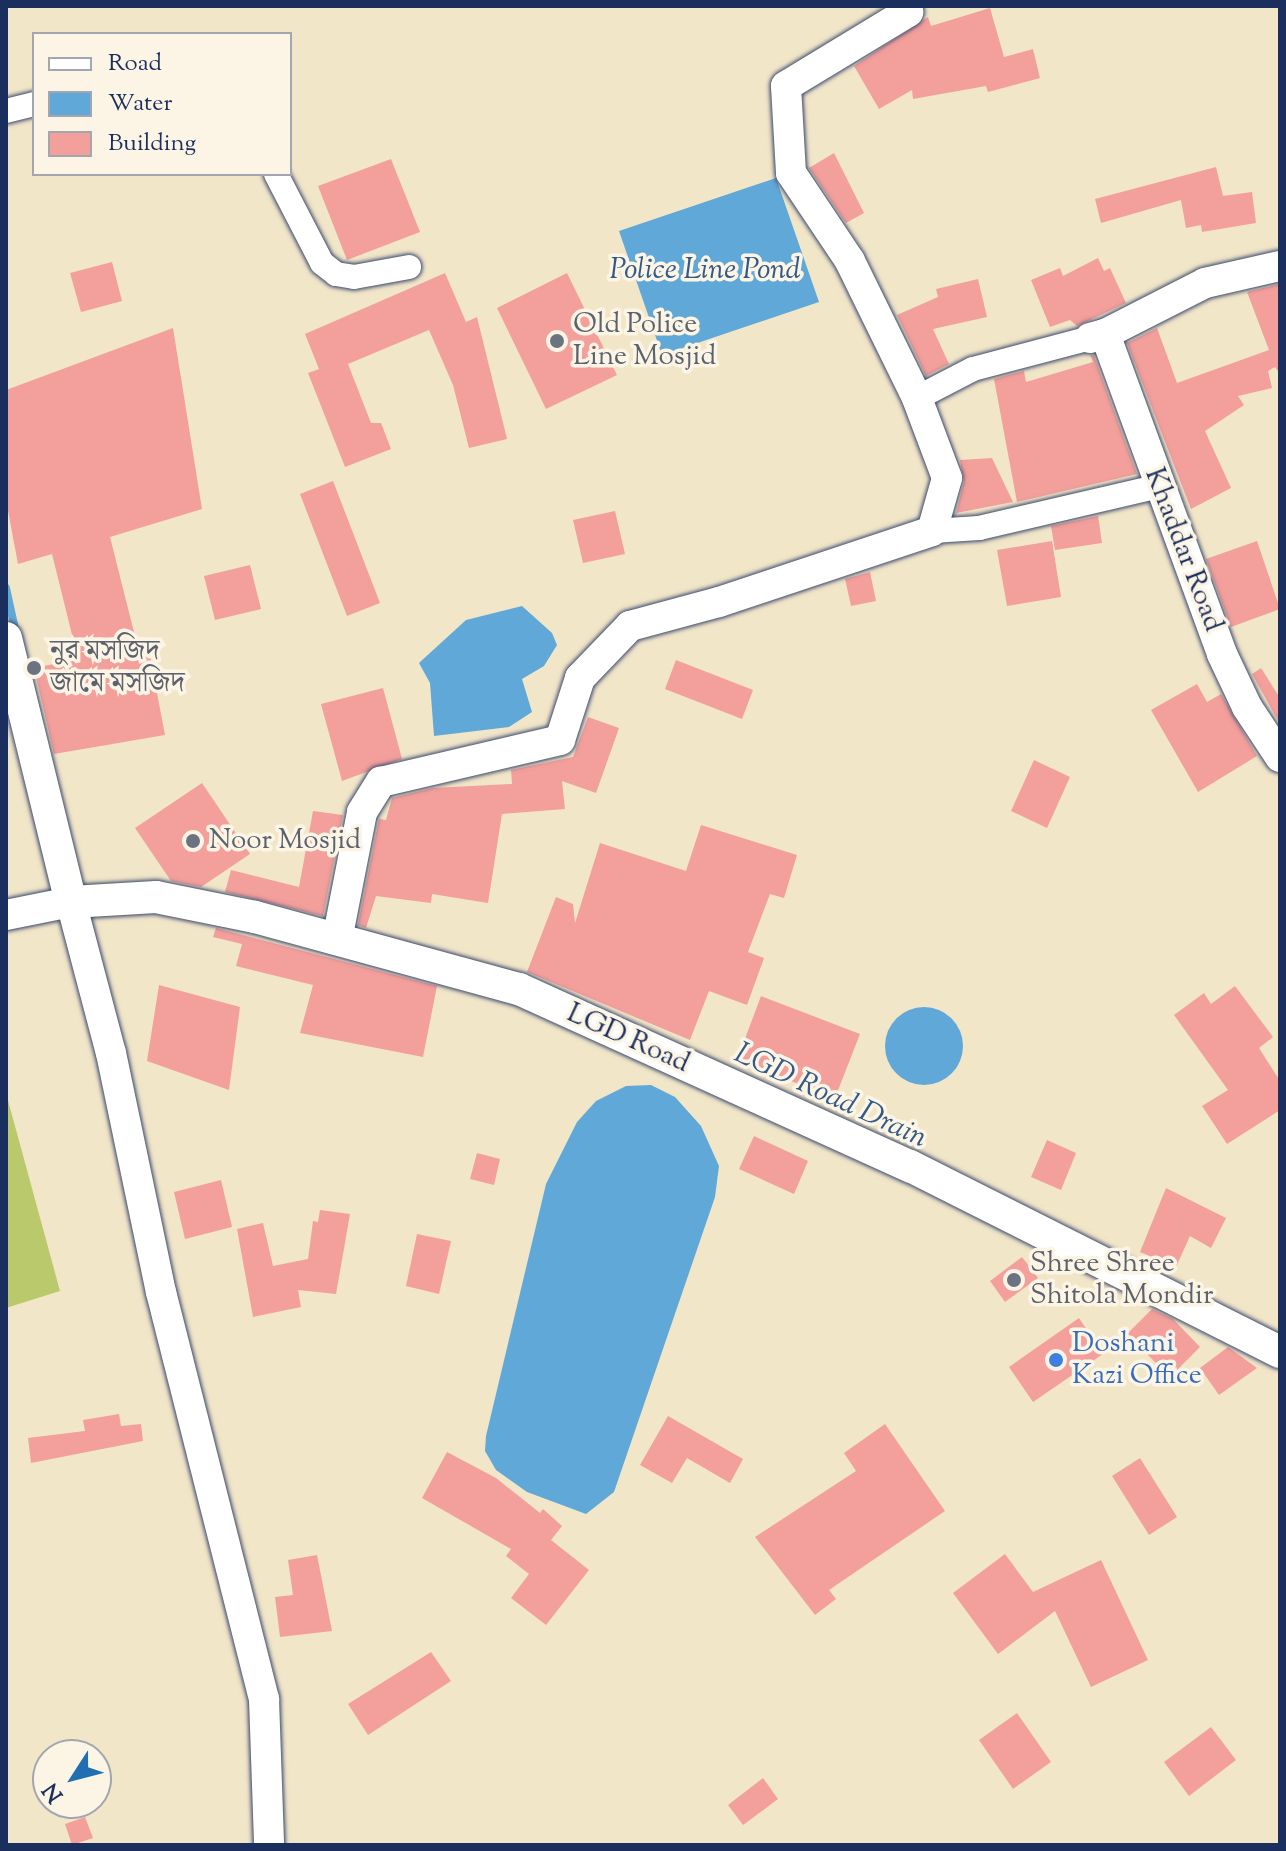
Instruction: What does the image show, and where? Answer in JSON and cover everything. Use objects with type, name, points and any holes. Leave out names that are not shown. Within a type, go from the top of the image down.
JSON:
[{"type":"main road","points":[[6,638],[71,902]]},
{"type":"main road","name":"LGD Road","points":[[71,902],[156,897],[337,940],[519,989],[910,1166],[1280,1352]]},
{"type":"street","points":[[906,6],[908,12],[786,86],[791,173],[850,261],[917,398],[947,478],[932,531]]},
{"type":"street","points":[[6,111],[32,104]]},
{"type":"street","points":[[277,176],[322,263],[336,274],[354,277],[409,267]]},
{"type":"street","points":[[917,398],[1000,360],[1097,336],[1205,283],[1280,266]]},
{"type":"street","name":"Khaddar Road","points":[[1097,336],[1159,486],[1222,654],[1247,707],[1280,757]]},
{"type":"street","points":[[337,940],[362,812],[381,782],[560,740],[580,678],[630,626],[932,531],[979,528],[1159,486]]},
{"type":"street","points":[[6,915],[71,902],[111,1053],[161,1292],[264,1699],[269,1845]]},
{"type":"green space","points":[[6,1093],[60,1291],[6,1308]]},
{"type":"water","name":"Police Line Pond","points":[[776,178],[819,302],[662,355],[619,231]]},
{"type":"water","points":[[522,606],[552,633],[557,645],[544,666],[522,679],[532,712],[509,727],[434,736],[430,683],[419,663],[466,620]]},
{"type":"water","points":[[916,1007],[932,1007],[946,1013],[957,1024],[963,1046],[957,1068],[946,1079],[932,1085],[916,1085],[902,1079],[891,1068],[885,1054],[885,1038],[891,1024],[902,1013]]},
{"type":"water","points":[[651,1085],[675,1097],[701,1126],[719,1166],[715,1197],[614,1492],[586,1514],[527,1492],[496,1470],[485,1451],[486,1436],[546,1184],[577,1122],[596,1101],[626,1086]]},
{"type":"building","points":[[990,8],[1004,57],[1033,49],[1040,78],[988,92],[986,86],[913,99],[912,90],[879,109],[854,66],[928,17],[931,26]]},
{"type":"building","points":[[834,153],[864,213],[846,223],[809,168]]},
{"type":"building","points":[[391,159],[420,232],[347,260],[318,186]]},
{"type":"building","points":[[1216,167],[1223,196],[1252,192],[1256,223],[1202,232],[1201,225],[1186,228],[1181,200],[1101,223],[1095,199]]},
{"type":"building","points":[[1098,258],[1104,271],[1110,268],[1126,303],[1077,326],[1070,320],[1050,327],[1031,280],[1060,268],[1063,276]]},
{"type":"building","points":[[112,262],[122,301],[81,312],[70,273]]},
{"type":"building","points":[[445,273],[466,322],[477,317],[507,439],[469,448],[453,385],[429,330],[348,364],[371,423],[381,423],[391,449],[345,467],[308,373],[319,369],[305,334]]},
{"type":"building","name":"Old Police Line Mosjid","points":[[567,273],[617,375],[546,409],[497,308]]},
{"type":"building","points":[[978,279],[987,317],[933,329],[949,364],[926,376],[897,315],[938,297],[936,289]]},
{"type":"building","points":[[1280,284],[1280,374],[1275,367],[1268,371],[1272,388],[1238,396],[1244,405],[1205,431],[1231,488],[1191,509],[1127,343],[1157,328],[1177,383],[1269,350],[1247,292]]},
{"type":"building","points":[[173,328],[202,509],[110,537],[138,648],[148,646],[165,735],[54,754],[34,668],[78,659],[52,554],[18,564],[6,500],[6,390]]},
{"type":"building","points":[[1090,355],[1094,356],[1137,474],[1017,502],[994,379],[1024,371],[1026,382],[1093,362]]},
{"type":"building","points":[[992,458],[1013,502],[956,513],[964,482],[960,460]]},
{"type":"building","points":[[333,481],[380,603],[347,616],[300,494]]},
{"type":"building","points":[[615,511],[625,554],[583,563],[573,520]]},
{"type":"building","points":[[1098,516],[1102,543],[1055,550],[1051,526]]},
{"type":"building","points":[[1052,541],[1061,597],[1007,606],[997,550]]},
{"type":"building","points":[[1257,541],[1280,609],[1231,627],[1206,559]]},
{"type":"building","points":[[250,565],[261,609],[215,620],[204,576]]},
{"type":"building","points":[[870,572],[876,601],[851,606],[845,579]]},
{"type":"building","points":[[676,660],[753,690],[742,719],[665,689]]},
{"type":"building","points":[[1261,668],[1280,698],[1280,724],[1252,674]]},
{"type":"building","points":[[1197,684],[1207,702],[1221,694],[1257,756],[1198,792],[1151,710]]},
{"type":"building","points":[[383,688],[402,759],[342,781],[321,704]]},
{"type":"building","points":[[588,717],[619,728],[596,793],[562,781],[565,809],[502,814],[488,903],[432,894],[431,903],[376,896],[366,928],[358,925],[379,819],[386,820],[392,798],[433,788],[512,784],[511,770],[573,757]]},
{"type":"building","points":[[1034,760],[1070,777],[1047,828],[1011,811]]},
{"type":"building","name":"Noor Mosjid","points":[[202,783],[250,854],[201,887],[171,881],[135,828]]},
{"type":"building","points":[[313,811],[343,815],[323,916],[225,892],[231,870],[299,887]]},
{"type":"building","points":[[701,825],[797,855],[784,898],[770,894],[748,952],[764,958],[747,1005],[709,991],[690,1040],[527,972],[556,897],[573,904],[575,923],[600,843],[686,871]]},
{"type":"building","points":[[216,928],[437,986],[423,1057],[300,1033],[313,985],[236,966],[242,944],[213,937]]},
{"type":"building","points":[[159,985],[240,1007],[229,1090],[147,1061]]},
{"type":"building","points":[[1235,986],[1273,1037],[1259,1048],[1280,1081],[1280,1110],[1227,1144],[1202,1106],[1228,1090],[1174,1015],[1204,993],[1211,1004]]},
{"type":"building","points":[[761,996],[860,1034],[835,1098],[737,1060]]},
{"type":"building","points":[[754,1136],[808,1161],[794,1194],[739,1169]]},
{"type":"building","points":[[1047,1140],[1076,1153],[1061,1190],[1031,1177]]},
{"type":"building","points":[[477,1153],[500,1159],[494,1185],[470,1179]]},
{"type":"building","points":[[221,1180],[232,1227],[185,1239],[174,1192]]},
{"type":"building","points":[[1166,1188],[1226,1218],[1211,1248],[1190,1236],[1176,1267],[1140,1252]]},
{"type":"building","points":[[320,1210],[350,1214],[336,1294],[298,1290],[301,1307],[253,1317],[237,1229],[263,1223],[273,1266],[308,1259],[313,1221],[318,1222]]},
{"type":"building","points":[[417,1234],[451,1241],[439,1294],[406,1286]]},
{"type":"building","name":"Shree Shree Shitola Mondir","points":[[1022,1257],[1038,1278],[1005,1302],[990,1281]]},
{"type":"building","points":[[1152,1309],[1173,1319],[1200,1347],[1170,1377],[1127,1334]]},
{"type":"building","name":"Doshani Kazi Office","points":[[1079,1318],[1103,1354],[1033,1402],[1009,1367]]},
{"type":"building","points":[[1228,1347],[1257,1368],[1219,1395],[1200,1368]]},
{"type":"building","points":[[119,1414],[121,1426],[141,1424],[143,1441],[31,1463],[28,1438],[85,1431],[83,1420]]},
{"type":"building","points":[[668,1416],[743,1459],[730,1483],[687,1458],[672,1483],[640,1465]]},
{"type":"building","points":[[885,1424],[945,1511],[829,1590],[836,1599],[815,1615],[755,1537],[856,1471],[844,1453]]},
{"type":"building","points":[[447,1452],[496,1478],[540,1513],[543,1509],[562,1526],[551,1540],[589,1570],[546,1625],[511,1598],[529,1574],[506,1556],[511,1549],[422,1498]]},
{"type":"building","points":[[1140,1458],[1177,1517],[1149,1535],[1112,1476]]},
{"type":"building","points":[[1005,1554],[1033,1592],[1101,1560],[1148,1660],[1091,1687],[1055,1611],[998,1654],[953,1593]]},
{"type":"building","points":[[317,1555],[332,1631],[280,1637],[275,1597],[293,1595],[288,1560]]},
{"type":"building","points":[[431,1652],[451,1681],[368,1735],[348,1704]]},
{"type":"building","points":[[1017,1713],[1051,1762],[1013,1789],[979,1740]]},
{"type":"building","points":[[1211,1727],[1236,1760],[1189,1796],[1164,1762]]},
{"type":"building","points":[[763,1778],[778,1799],[743,1825],[728,1805]]},
{"type":"building","points":[[86,1819],[93,1838],[72,1845],[65,1824]]},
{"type":"waterway","points":[[6,588],[16,634]]},
{"type":"place","name":"Old Police Line Mosjid","points":[[557,341]]},
{"type":"place","name":"নুর মসজিদ জামে মসজিদ","points":[[34,668]]},
{"type":"place","name":"Noor Mosjid","points":[[193,841]]},
{"type":"place","name":"Shree Shree Shitola Mondir","points":[[1014,1280]]},
{"type":"place","name":"Doshani Kazi Office","points":[[1056,1360]]},
{"type":"water label","name":"LGD Road Drain","points":[[830,1097]]}]
